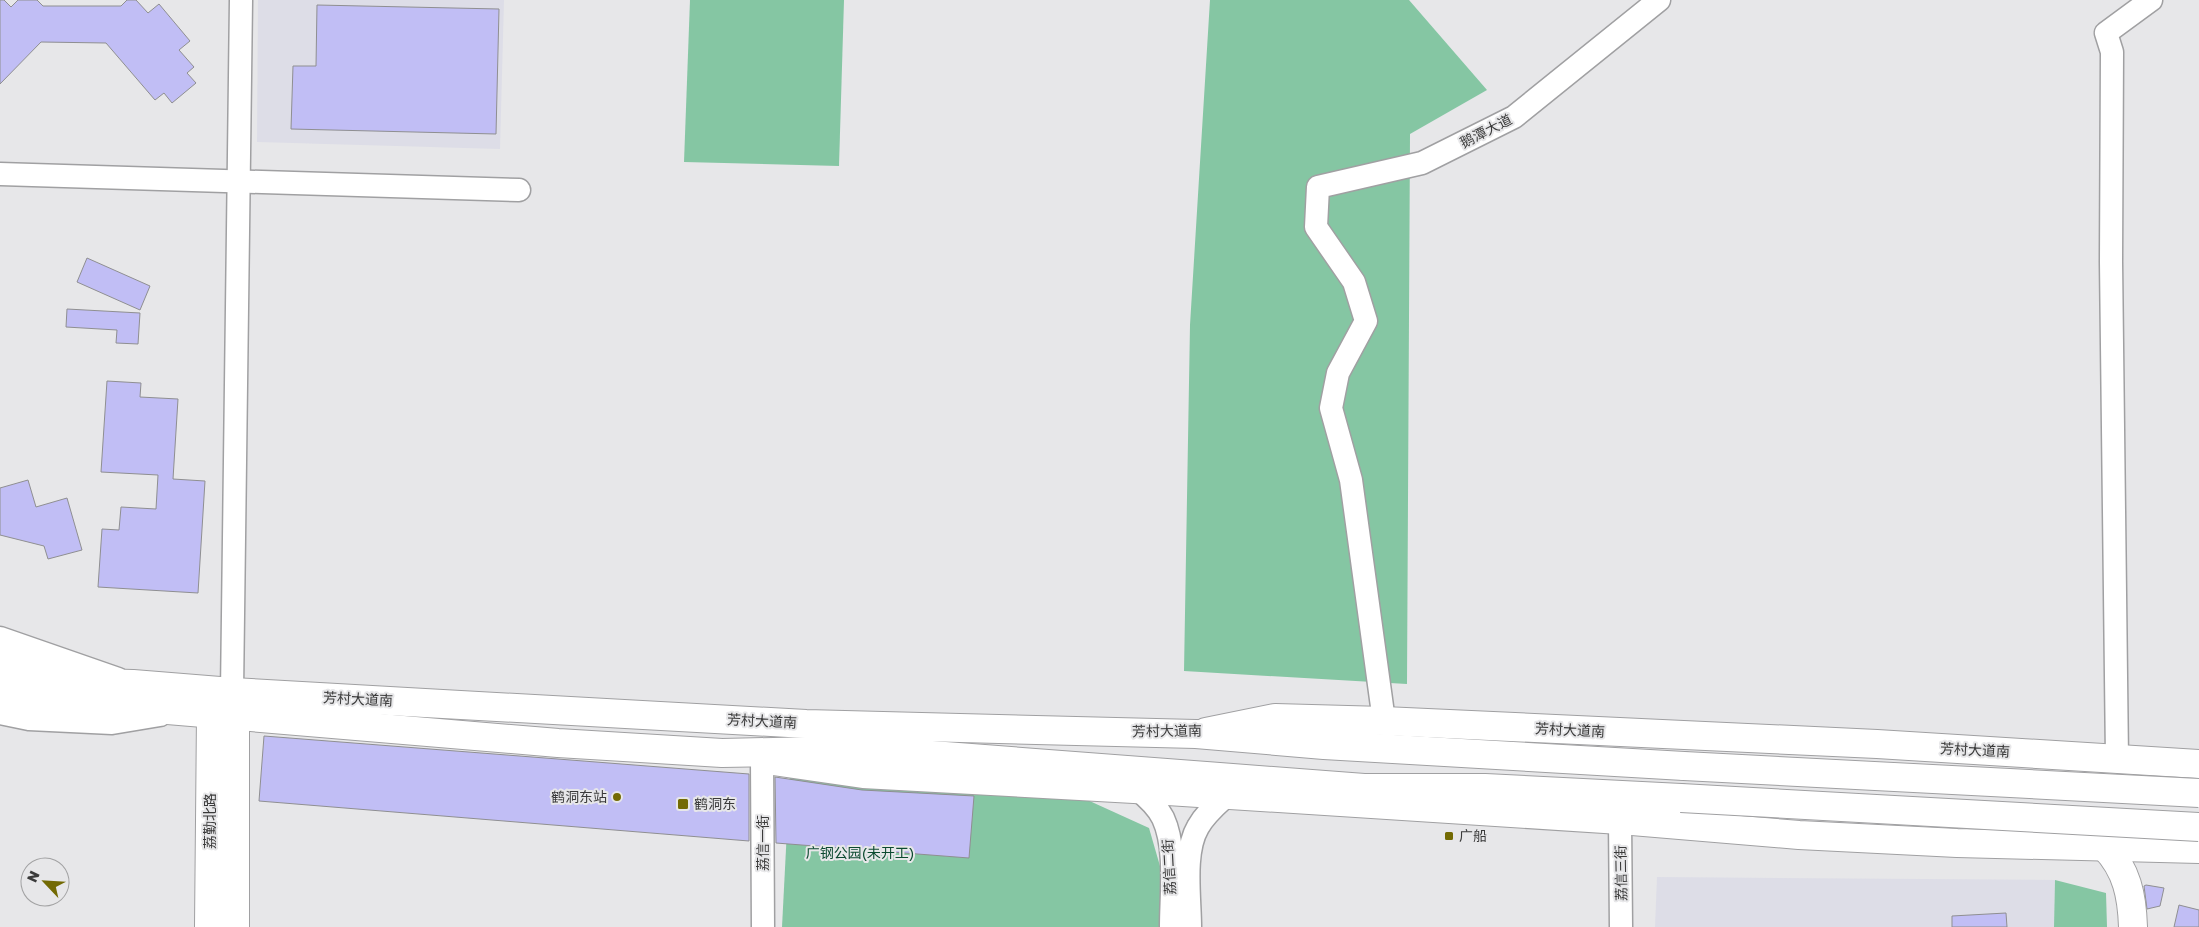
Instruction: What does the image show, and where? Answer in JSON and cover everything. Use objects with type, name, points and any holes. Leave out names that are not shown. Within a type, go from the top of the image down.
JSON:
[{"type":"main road","points":[[0,653],[133,684]]},
{"type":"main road","name":"芳村大道南","points":[[0,674],[63,682],[133,684],[226,708],[558,743],[722,753],[864,774],[1137,789],[1620,820],[1799,836],[1957,844],[2199,849]]},
{"type":"main road","name":"芳村大道南","points":[[0,696],[44,704],[96,704],[178,712],[226,708],[1196,734],[1275,718],[1384,721],[2199,764]]},
{"type":"main road","name":"荔勤北路","points":[[209,927],[226,708]]},
{"type":"main road","name":"荔勤北路","points":[[226,708],[235,927]]},
{"type":"main road","points":[[1196,734],[1324,745],[2199,793]]},
{"type":"main road","points":[[722,753],[866,750],[1364,788],[1485,788],[2199,827]]},
{"type":"main road","points":[[1957,844],[1991,820],[1992,768],[1962,750]]},
{"type":"main road","points":[[2105,846],[2121,866],[2127,880],[2133,927]]},
{"type":"street","points":[[226,708],[241,0]]},
{"type":"street","name":"鹅潭大道","points":[[1384,721],[1351,480],[1331,408],[1338,373],[1366,321],[1354,282],[1316,226],[1318,187],[1422,163],[1514,117],[1659,0]]},
{"type":"street","points":[[2117,759],[2111,262],[2112,52],[2106,33],[2151,0]]},
{"type":"street","points":[[0,174],[519,190]]},
{"type":"street","name":"芳村大道南","points":[[0,638],[133,684]]},
{"type":"street","name":"芳村大道南","points":[[0,713],[29,719],[112,724],[178,712]]},
{"type":"street","name":"荔信一街","points":[[762,759],[763,927]]},
{"type":"street","name":"荔信二街","points":[[1137,789],[1156,806],[1166,827],[1171,854],[1171,927]]},
{"type":"street","name":"荔信二街","points":[[1190,927],[1191,844],[1201,822],[1227,795]]},
{"type":"street","name":"荔信三街","points":[[1620,820],[1621,927]]},
{"type":"shaded area","points":[[258,0],[504,0],[500,149],[257,142]]},
{"type":"shaded area","points":[[1657,877],[2055,880],[2054,927],[1655,927]]},
{"type":"green space","points":[[690,0],[844,0],[839,166],[684,162]]},
{"type":"green space","points":[[1210,0],[1409,0],[1487,90],[1410,134],[1407,684],[1184,671],[1190,325]]},
{"type":"green space","name":"广钢公园(未开工)","points":[[790,771],[1083,798],[1149,828],[1162,873],[1162,927],[782,927]]},
{"type":"green space","points":[[2055,880],[2106,893],[2107,927],[2054,927]]},
{"type":"building","points":[[0,0],[4,0],[11,7],[18,0],[37,0],[43,6],[121,6],[127,0],[136,0],[148,13],[159,4],[190,41],[179,50],[194,67],[187,73],[196,83],[172,103],[164,93],[155,100],[106,43],[41,42],[0,84]]},
{"type":"building","points":[[317,5],[499,9],[496,134],[291,129],[293,66],[316,66]]},
{"type":"building","points":[[87,258],[150,286],[140,310],[77,282]]},
{"type":"building","points":[[67,309],[140,313],[138,344],[116,343],[117,330],[66,327]]},
{"type":"building","points":[[107,381],[141,383],[140,397],[178,399],[173,479],[205,481],[198,593],[98,587],[102,529],[119,530],[121,507],[156,509],[158,475],[101,472]]},
{"type":"building","points":[[28,480],[36,507],[67,498],[82,550],[48,559],[44,546],[0,535],[0,488]]},
{"type":"building","name":"鹤洞东站","points":[[264,736],[749,774],[749,841],[259,801]]},
{"type":"building","points":[[775,777],[862,790],[974,796],[969,858],[776,843]]},
{"type":"building","points":[[2144,886],[2164,888],[2160,906],[2147,909]]},
{"type":"building","points":[[2179,905],[2199,910],[2199,927],[2174,927]]},
{"type":"building","points":[[2006,913],[2007,927],[1952,927],[1952,916]]},
{"type":"place","name":"鹤洞东站","points":[[617,797]]},
{"type":"place","name":"鹤洞东","points":[[683,804]]},
{"type":"place","name":"广船","points":[[1449,836]]}]
